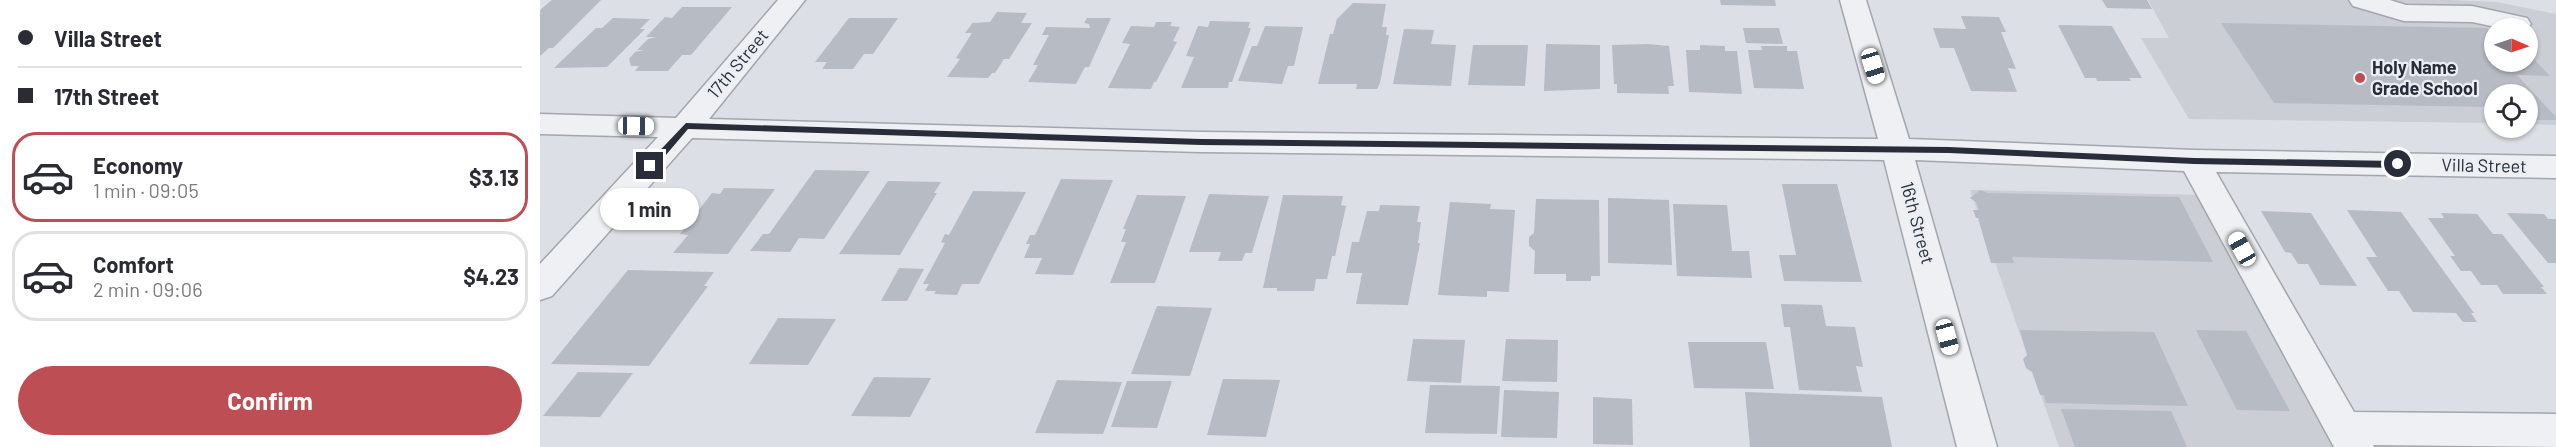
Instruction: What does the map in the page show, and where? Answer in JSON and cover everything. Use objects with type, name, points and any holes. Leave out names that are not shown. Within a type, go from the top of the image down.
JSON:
[{"type":"street","name":"17th Street","points":[[540,287],[686,126],[792,0]]},
{"type":"street","name":"16th Street","points":[[1853,0],[1897,151],[1977,447]]},
{"type":"street","points":[[2362,0],[2404,13],[2472,14],[2490,18]]},
{"type":"street","name":"Villa Street","points":[[540,124],[686,126],[1201,142],[1949,150],[2194,161],[2556,167]]},
{"type":"street","points":[[2194,161],[2349,438],[2556,431]]},
{"type":"shaded area","name":"Holy Name Grade School","points":[[2148,0],[2451,0],[2497,2],[2556,14],[2556,125],[2538,124],[2538,84],[2484,84],[2484,123],[2189,119],[2141,38],[2169,38]]},
{"type":"shaded area","points":[[1970,190],[2203,195],[2343,447],[2059,447]]},
{"type":"building","points":[[552,0],[601,0],[553,48],[549,48],[540,56],[540,10]]},
{"type":"building","points":[[1720,0],[1775,0],[1776,6],[1721,5]]},
{"type":"building","points":[[2102,0],[2147,0],[2152,9],[2107,8]]},
{"type":"building","points":[[1353,3],[1386,4],[1382,27],[1387,27],[1386,35],[1389,35],[1377,89],[1356,89],[1357,84],[1318,84],[1330,34],[1333,34],[1337,19]]},
{"type":"building","points":[[682,7],[732,7],[691,55],[682,55],[668,71],[635,71],[639,66],[631,66],[629,59],[635,52],[644,50],[637,50],[648,39],[656,37],[646,37],[665,17],[672,18]]},
{"type":"building","points":[[997,12],[1027,13],[1021,23],[1032,23],[1009,59],[1004,59],[995,73],[988,78],[947,77],[960,59],[956,58],[972,33],[965,33],[972,23],[990,22]]},
{"type":"building","points":[[1961,16],[1999,17],[2006,32],[2001,32],[2016,69],[2008,68],[2017,92],[1971,91],[1954,48],[1940,48],[1933,28],[1966,29]]},
{"type":"building","points":[[613,18],[650,19],[640,29],[645,29],[607,67],[554,68],[596,28],[602,28]]},
{"type":"building","points":[[849,18],[898,18],[873,54],[864,54],[853,69],[822,69],[827,62],[815,62]]},
{"type":"building","points":[[1087,18],[1111,18],[1089,67],[1085,67],[1076,84],[1028,82],[1038,65],[1033,65],[1049,35],[1042,35],[1046,27],[1090,28],[1089,24],[1084,23]]},
{"type":"building","points":[[1210,21],[1250,22],[1248,28],[1251,28],[1232,82],[1229,82],[1228,88],[1181,88],[1194,57],[1186,56],[1198,26],[1208,27]]},
{"type":"building","points":[[1156,22],[1172,22],[1170,26],[1180,27],[1173,41],[1177,42],[1151,89],[1108,88],[1130,44],[1122,43],[1131,26],[1154,27]]},
{"type":"building","points":[[2221,23],[2484,28],[2484,72],[2538,72],[2538,63],[2550,76],[2517,75],[2525,84],[2484,84],[2484,107],[2274,103]]},
{"type":"building","points":[[2058,25],[2112,26],[2142,78],[2129,78],[2131,81],[2097,81],[2096,78],[2085,78]]},
{"type":"building","points":[[1265,26],[1303,27],[1294,66],[1288,66],[1282,84],[1238,81],[1252,46],[1257,46]]},
{"type":"building","points":[[1743,28],[1779,28],[1783,44],[1746,43]]},
{"type":"building","points":[[1404,29],[1434,30],[1431,44],[1456,45],[1451,86],[1393,84]]},
{"type":"building","points":[[1546,44],[1600,45],[1600,89],[1544,91]]},
{"type":"building","points":[[1473,45],[1528,45],[1525,86],[1468,85]]},
{"type":"building","points":[[1612,45],[1669,46],[1674,86],[1668,86],[1669,94],[1617,93],[1617,84],[1614,84]]},
{"type":"building","points":[[1700,45],[1725,46],[1725,51],[1737,51],[1742,94],[1689,92],[1686,50],[1700,50]]},
{"type":"building","points":[[1761,46],[1787,46],[1787,51],[1797,51],[1804,89],[1754,88],[1748,50],[1762,50]]},
{"type":"building","points":[[2538,98],[2556,117],[2556,120],[2538,120]]},
{"type":"building","points":[[815,170],[870,171],[824,239],[799,238],[790,252],[750,251],[763,234],[769,234]]},
{"type":"building","points":[[1061,179],[1113,180],[1073,275],[1035,274],[1042,258],[1024,258],[1030,244],[1026,244],[1030,235],[1035,235]]},
{"type":"building","points":[[888,181],[941,182],[934,193],[937,193],[900,255],[839,254]]},
{"type":"building","points":[[1782,184],[1837,184],[1862,282],[1784,281],[1779,255],[1796,255]]},
{"type":"building","points":[[724,188],[775,189],[728,254],[673,253],[688,235],[680,234],[712,193],[720,194]]},
{"type":"building","points":[[1980,190],[1988,193],[2179,197],[2213,262],[2012,257],[2014,263],[1991,263],[1978,218],[1973,210],[1979,210],[1976,202],[1970,198]]},
{"type":"building","points":[[973,191],[1026,192],[979,284],[962,284],[957,295],[934,294],[936,291],[925,291],[929,284],[923,284],[945,243],[941,242],[945,234],[949,235]]},
{"type":"building","points":[[1209,194],[1269,196],[1252,253],[1245,253],[1242,261],[1218,261],[1221,252],[1189,252]]},
{"type":"building","points":[[1137,195],[1186,196],[1155,283],[1110,283],[1126,242],[1121,242],[1126,229],[1123,229]]},
{"type":"building","points":[[1283,195],[1343,196],[1341,205],[1346,206],[1335,256],[1332,256],[1327,279],[1316,279],[1314,291],[1277,291],[1277,288],[1263,288]]},
{"type":"building","points":[[1608,198],[1669,200],[1672,265],[1608,263]]},
{"type":"building","points":[[1536,199],[1599,200],[1600,276],[1591,276],[1591,281],[1566,281],[1566,274],[1534,274],[1535,251],[1529,246],[1529,237],[1534,233]]},
{"type":"building","points":[[1450,202],[1491,204],[1490,209],[1515,210],[1509,292],[1487,291],[1487,297],[1438,295]]},
{"type":"building","points":[[1673,204],[1727,205],[1732,251],[1749,251],[1752,278],[1677,276]]},
{"type":"building","points":[[1380,205],[1420,206],[1417,222],[1421,222],[1418,243],[1420,243],[1408,305],[1356,304],[1362,273],[1346,273],[1352,242],[1359,242],[1367,211],[1379,211]]},
{"type":"building","points":[[2347,210],[2401,212],[2474,313],[2471,313],[2477,322],[2463,322],[2456,313],[2413,312],[2399,291],[2388,291],[2366,257],[2377,257]]},
{"type":"building","points":[[2261,211],[2311,213],[2357,286],[2320,285],[2308,264],[2298,264],[2291,253],[2285,252]]},
{"type":"building","points":[[2441,213],[2477,214],[2493,234],[2502,234],[2544,287],[2541,287],[2547,294],[2503,294],[2497,285],[2481,285],[2471,271],[2461,271],[2450,256],[2455,256],[2428,218],[2444,218]]},
{"type":"building","points":[[2507,213],[2544,214],[2548,219],[2556,219],[2556,263],[2548,263]]},
{"type":"building","points":[[899,268],[924,269],[907,301],[881,301]]},
{"type":"building","points":[[628,270],[714,272],[704,286],[708,286],[649,366],[551,364]]},
{"type":"building","points":[[1781,304],[1822,305],[1826,326],[1855,327],[1863,367],[1856,366],[1862,392],[1799,390],[1790,327],[1784,327]]},
{"type":"building","points":[[1157,306],[1212,308],[1190,376],[1131,374]]},
{"type":"building","points":[[778,318],[836,319],[808,365],[749,364]]},
{"type":"building","points":[[2020,330],[2154,332],[2188,406],[2046,403],[2044,395],[2040,395],[2032,372],[2026,368],[2023,359],[2027,355]]},
{"type":"building","points":[[2196,330],[2246,331],[2290,411],[2237,410]]},
{"type":"building","points":[[1413,339],[1465,340],[1461,383],[1407,381]]},
{"type":"building","points":[[1506,339],[1558,340],[1557,382],[1502,381]]},
{"type":"building","points":[[1688,342],[1766,342],[1774,389],[1694,388]]},
{"type":"building","points":[[578,372],[633,373],[600,417],[543,416]]},
{"type":"building","points":[[874,377],[931,378],[910,417],[851,416]]},
{"type":"building","points":[[1223,379],[1280,380],[1266,437],[1207,435]]},
{"type":"building","points":[[1057,380],[1122,382],[1103,434],[1035,433]]},
{"type":"building","points":[[1127,381],[1172,381],[1157,428],[1111,427]]},
{"type":"building","points":[[1430,385],[1500,386],[1497,434],[1425,433]]},
{"type":"building","points":[[1504,390],[1559,392],[1557,438],[1501,437]]},
{"type":"building","points":[[1745,392],[1882,397],[1892,447],[1750,447]]},
{"type":"building","points":[[1593,397],[1632,399],[1633,445],[1593,444]]},
{"type":"building","points":[[2061,409],[2171,411],[2187,447],[2075,447]]},
{"type":"place","name":"Holy Name Grade School","points":[[2360,78]]},
{"type":"route","points":[[650,166],[686,126],[1201,142],[1949,150],[2194,161],[2398,164]]}]
